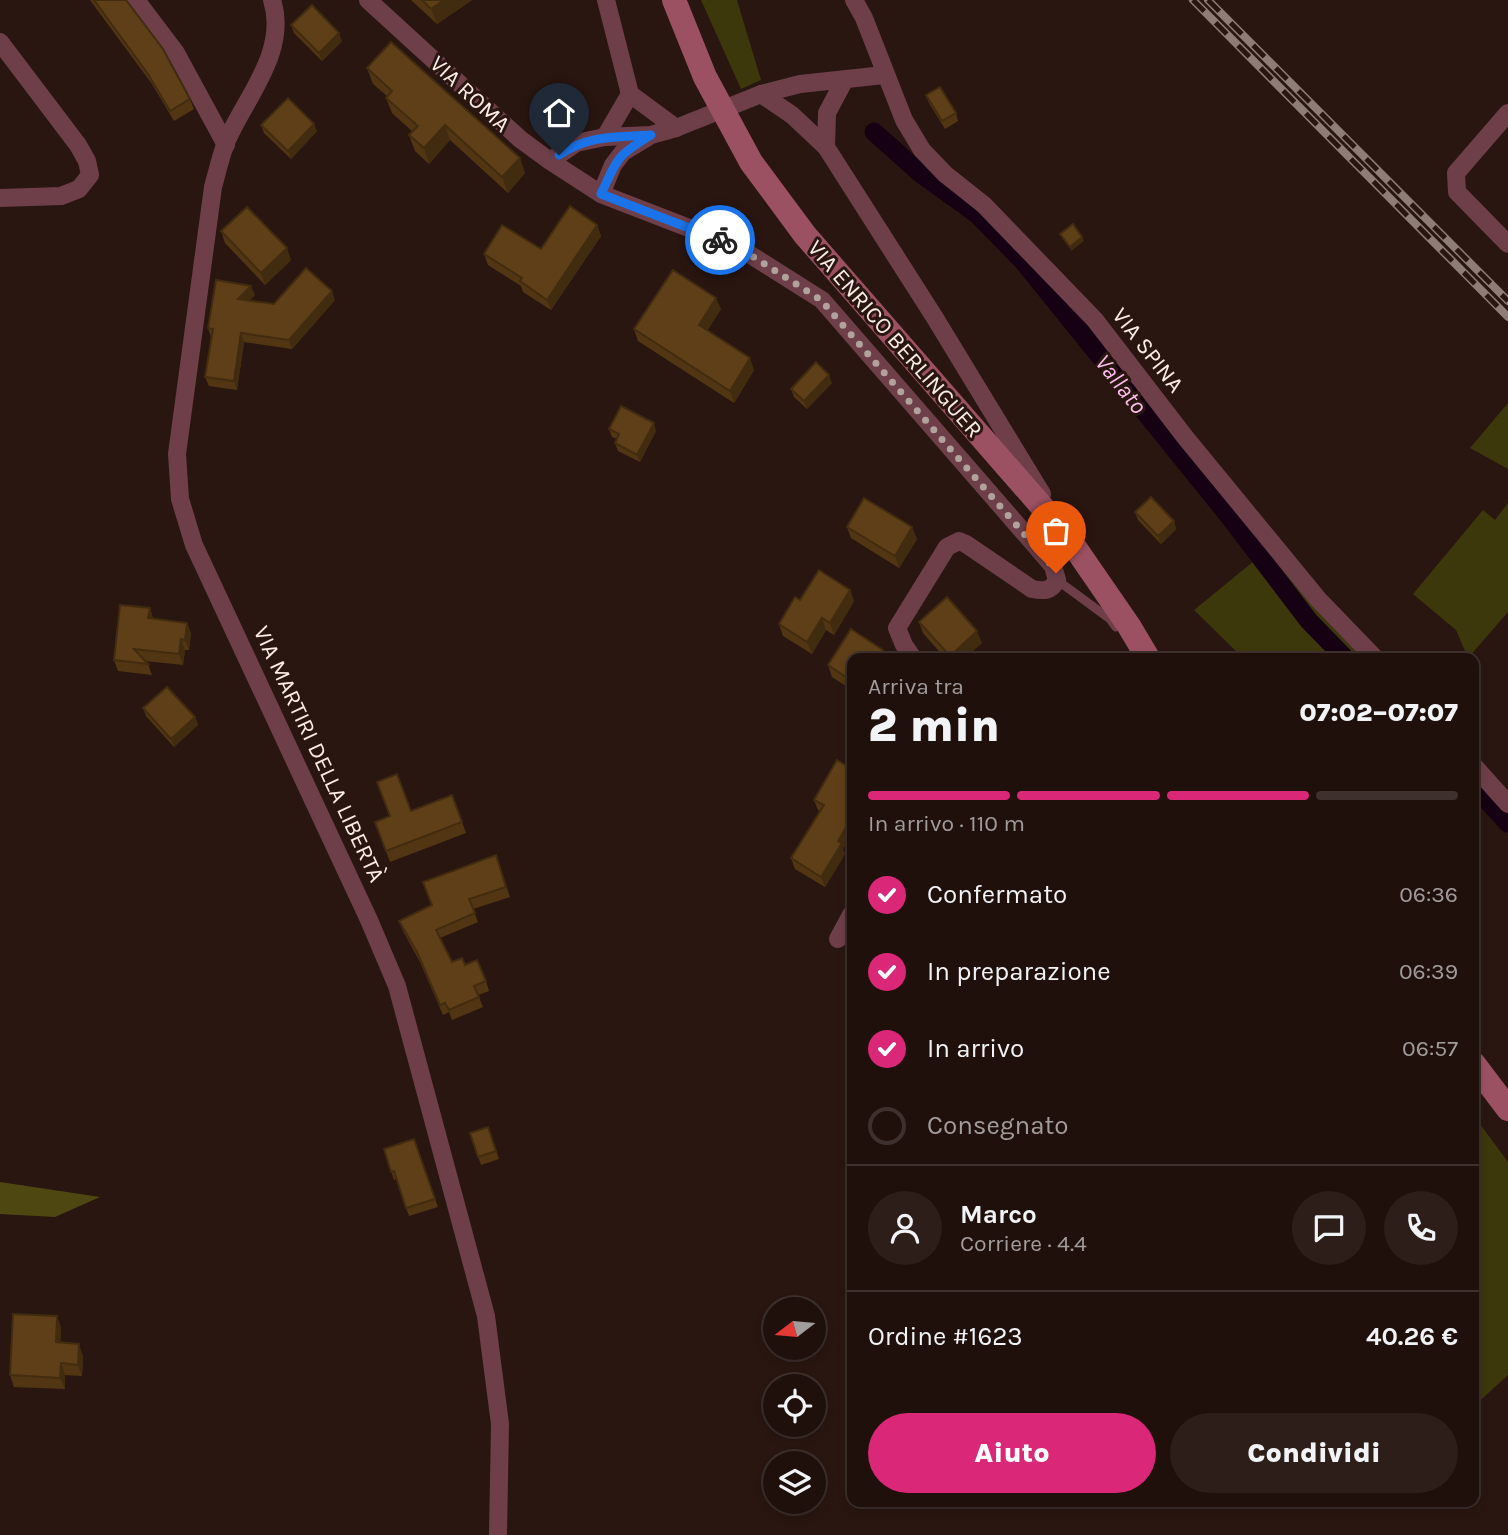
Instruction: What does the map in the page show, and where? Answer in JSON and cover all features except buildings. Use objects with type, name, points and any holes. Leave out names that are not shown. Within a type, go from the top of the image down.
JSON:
[{"type":"main road","name":"VIA ENRICO BERLINGUER","points":[[674,0],[705,77],[751,162],[805,235],[1065,533],[1129,626],[1142,653]]},
{"type":"main road","points":[[1479,1071],[1508,1109]]},
{"type":"street","points":[[136,0],[176,53],[226,145]]},
{"type":"street","name":"VIA MARTIRI DELLA LIBERTÀ","points":[[272,0],[274,43],[226,145],[214,187],[177,454],[180,499],[194,545],[369,920],[397,986],[486,1316],[500,1424],[498,1535]]},
{"type":"street","name":"VIA ROMA","points":[[368,0],[520,139],[550,161],[601,194],[738,247],[821,300],[1052,566],[1057,580]]},
{"type":"street","points":[[606,0],[630,94],[676,128]]},
{"type":"street","name":"VIA SPINA","points":[[854,0],[864,18],[884,75],[904,120],[922,150],[945,174],[984,205],[1095,320],[1185,437],[1309,588],[1370,653]]},
{"type":"street","points":[[0,42],[78,145],[87,161],[90,175],[79,189],[61,196],[0,198]]},
{"type":"street","points":[[550,161],[576,143],[605,137],[651,135],[676,128],[761,94],[800,84],[884,75]]},
{"type":"street","points":[[826,147],[827,113],[844,81]]},
{"type":"street","points":[[605,137],[630,94]]},
{"type":"street","points":[[761,94],[792,115],[826,147],[1065,533]]},
{"type":"street","points":[[1508,113],[1456,173],[1457,192],[1508,244]]},
{"type":"street","points":[[601,194],[613,165],[623,152],[651,135]]},
{"type":"street","points":[[910,653],[897,628],[947,547],[953,543],[966,544],[1031,589],[1049,590],[1057,580]]},
{"type":"street","points":[[1479,772],[1508,804]]},
{"type":"street","points":[[838,939],[847,922]]},
{"type":"lane","name":"VIA ROMA","points":[[1057,580],[1110,619],[1141,653]]},
{"type":"shaded area","points":[[701,0],[737,0],[761,80],[741,89]]},
{"type":"shaded area","points":[[1508,403],[1508,469],[1470,448]]},
{"type":"shaded area","points":[[1508,503],[1508,612],[1472,653],[1466,653],[1456,630],[1413,594],[1483,510],[1495,520]]},
{"type":"shaded area","points":[[1266,545],[1360,653],[1238,653],[1194,610],[1254,561]]},
{"type":"shaded area","points":[[1479,1123],[1508,1162],[1508,1375],[1479,1401]]},
{"type":"shaded area","points":[[0,1182],[100,1197],[55,1217],[0,1214]]},
{"type":"waterway","name":"Vallato","points":[[874,132],[920,173],[977,214],[1023,261],[1229,516],[1309,621],[1340,653]]},
{"type":"waterway","name":"Vallato","points":[[1479,791],[1508,823]]},
{"type":"railway","points":[[1193,0],[1508,317]]},
{"type":"railway","points":[[1208,0],[1508,301]]},
{"type":"way so far","points":[[720,240],[738,247],[821,300],[1056,573]]},
{"type":"route","points":[[559,155],[576,143],[605,137],[651,135],[623,152],[613,165],[601,194],[720,240]]}]
